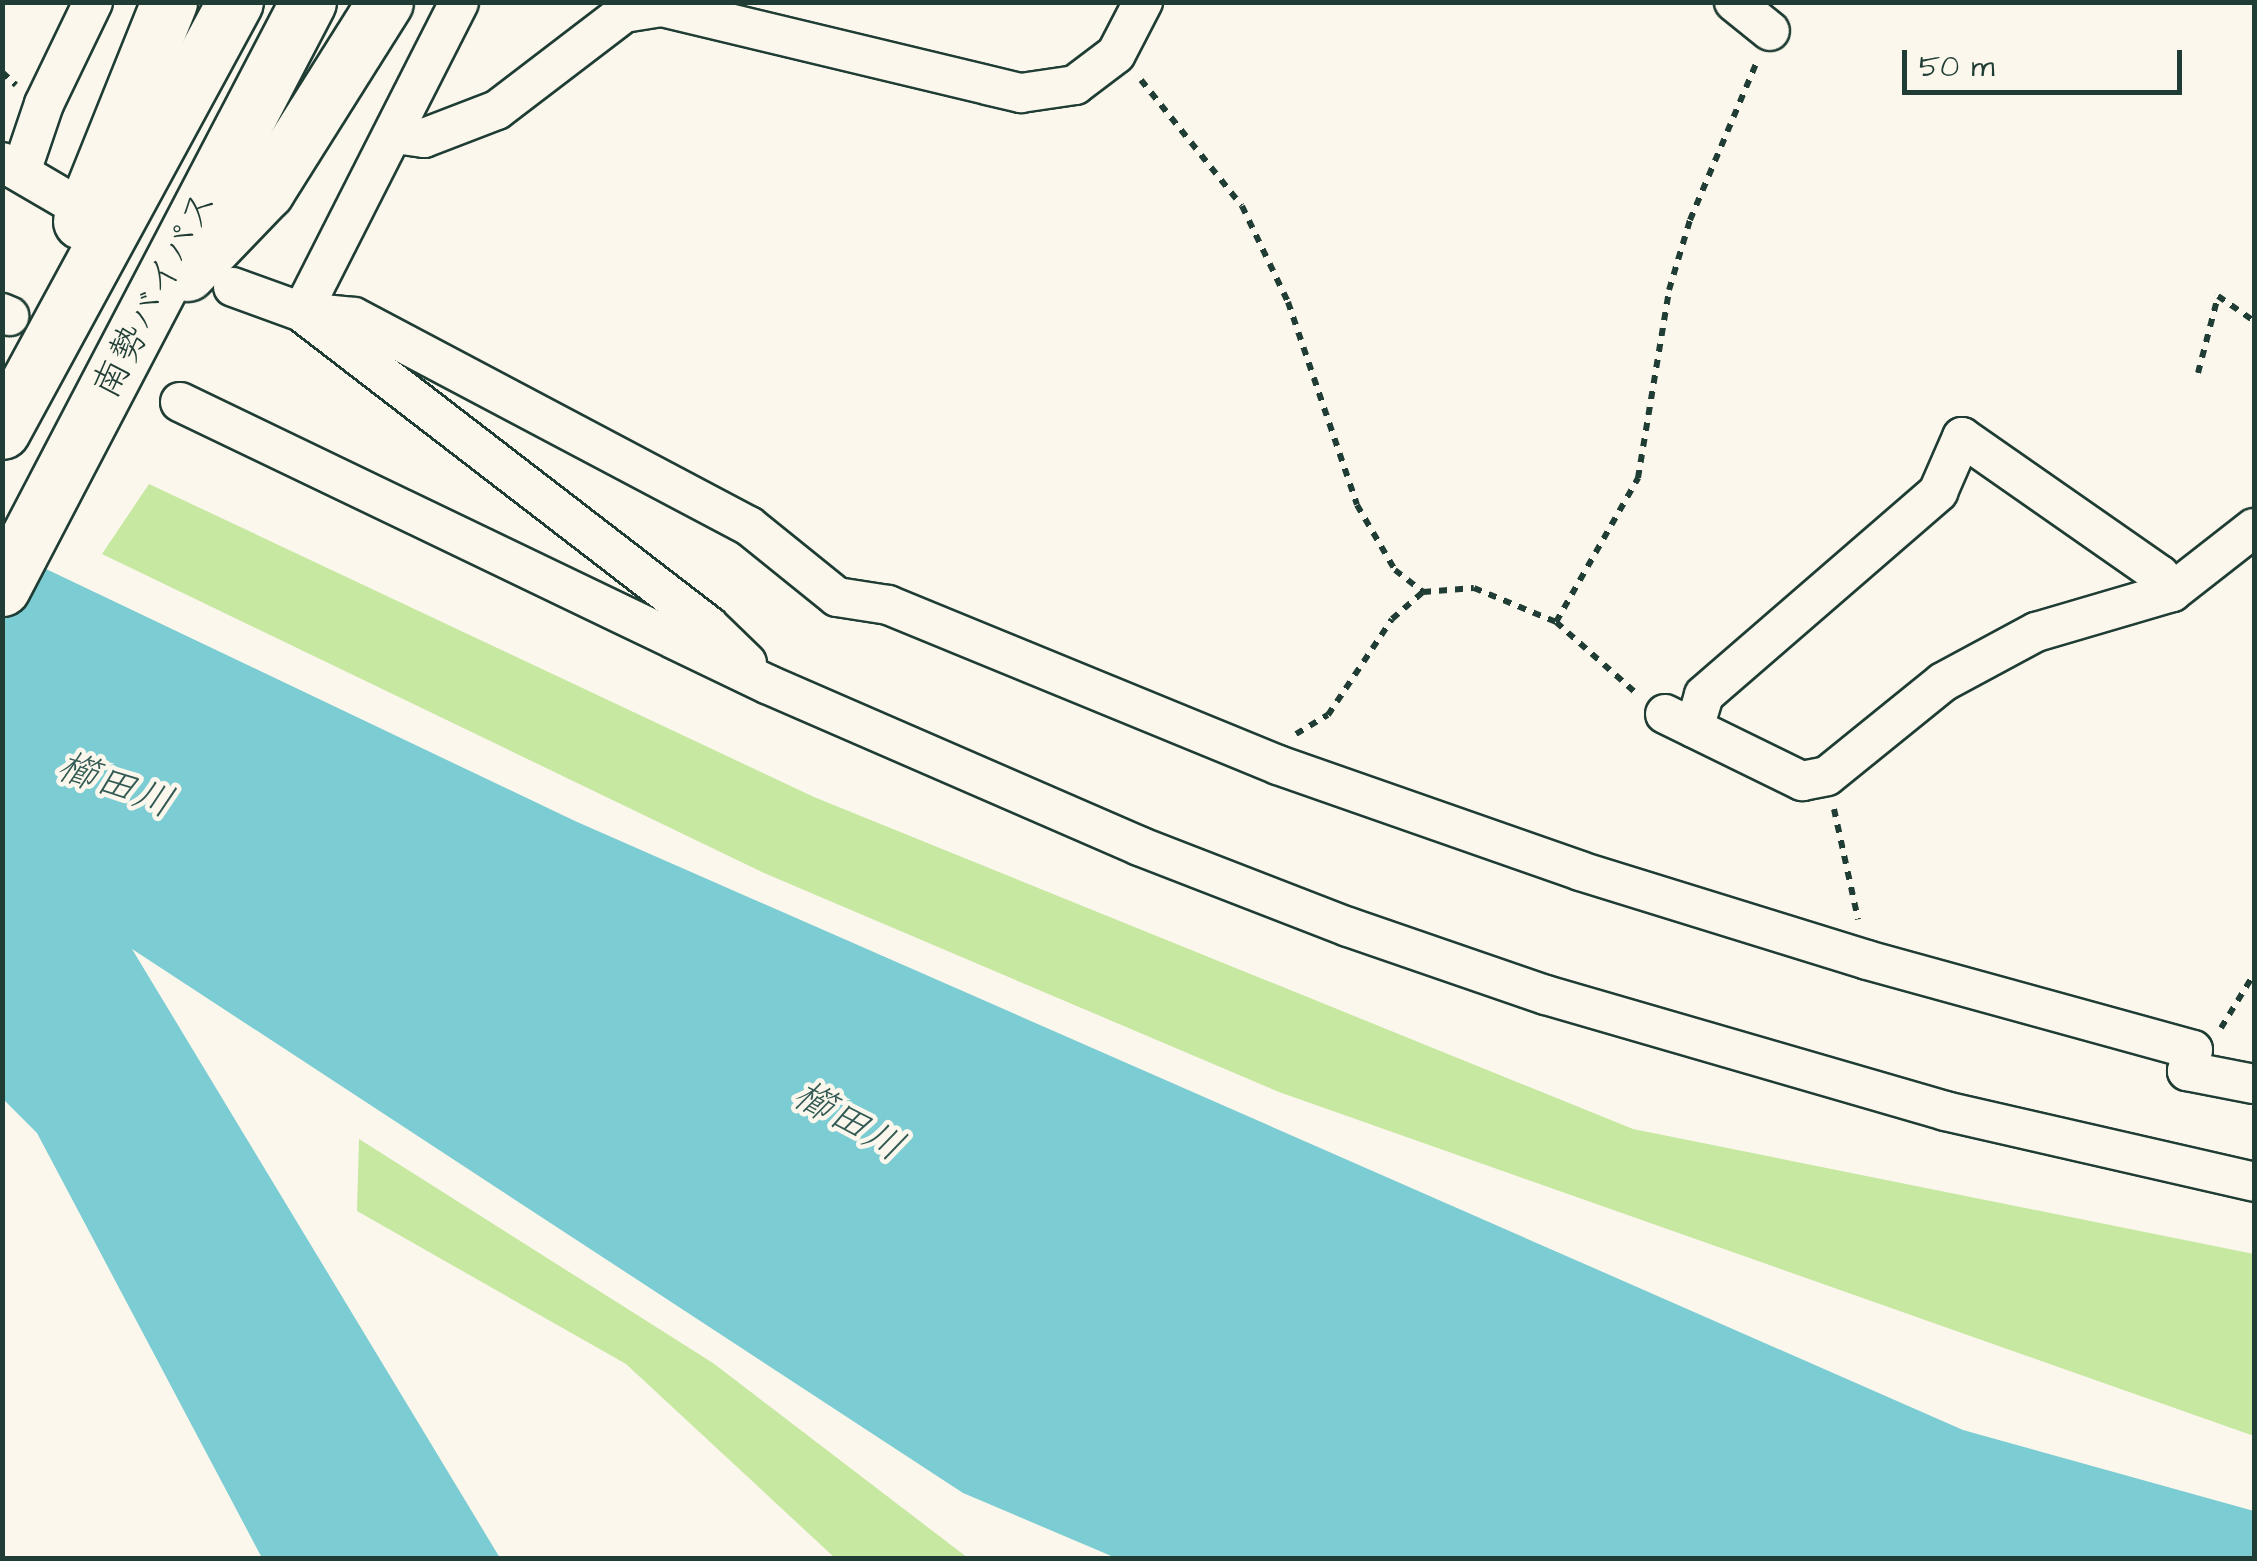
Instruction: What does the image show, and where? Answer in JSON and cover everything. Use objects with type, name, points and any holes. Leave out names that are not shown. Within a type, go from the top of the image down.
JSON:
[{"type":"highway","points":[[75,293],[81,222],[169,2]]},
{"type":"highway","name":"南勢バイパス","points":[[2,431],[18,329],[75,293],[235,2]]},
{"type":"highway","name":"南勢バイパス","points":[[2,588],[308,2]]},
{"type":"highway","points":[[144,318],[266,190],[386,2]]},
{"type":"street","points":[[67,200],[12,165],[93,2]]},
{"type":"street","points":[[302,312],[459,2]]},
{"type":"street","points":[[395,134],[424,138],[498,110],[624,12],[662,7],[1022,93],[1076,85],[1116,54],[1143,2]]},
{"type":"street","points":[[1734,2],[1770,31]]},
{"type":"street","points":[[233,287],[302,312],[354,317],[748,526],[837,597],[888,605],[1278,765],[1580,871],[1866,960],[2193,1050],[2187,1071],[2254,1084]]},
{"type":"street","points":[[302,312],[709,626],[769,685]]},
{"type":"street","points":[[180,402],[769,685],[1139,846],[1546,995],[1946,1111],[2254,1182]]},
{"type":"street","points":[[2172,592],[2160,576],[1962,437],[1938,492],[1679,721],[1802,781],[1828,776],[1943,682],[2036,632],[2172,592],[2254,528]]},
{"type":"path","points":[[1556,622],[1638,478],[1669,290],[1690,220],[1770,31]]},
{"type":"path","points":[[1116,54],[1181,122],[1242,206],[1288,302],[1356,505],[1395,570],[1423,592]]},
{"type":"path","points":[[2198,373],[2218,296],[2254,321]]},
{"type":"path","points":[[1278,765],[1287,740],[1328,715],[1392,620],[1423,592],[1474,588],[1556,622],[1679,721]]},
{"type":"path","points":[[1815,778],[1834,806],[1866,960]]},
{"type":"path","points":[[2193,1050],[2213,1040],[2254,974]]},
{"type":"green space","points":[[149,484],[814,797],[1633,1129],[2254,1254],[2254,1436],[1279,1092],[764,873],[102,554]]},
{"type":"green space","points":[[359,1139],[713,1363],[968,1558],[835,1558],[626,1364],[357,1211]]},
{"type":"water","name":"櫛田川","points":[[2,548],[575,821],[1963,1430],[2254,1511],[2254,1558],[1116,1558],[963,1493],[132,949],[500,1558],[262,1558],[37,1133],[3,1099]]}]
